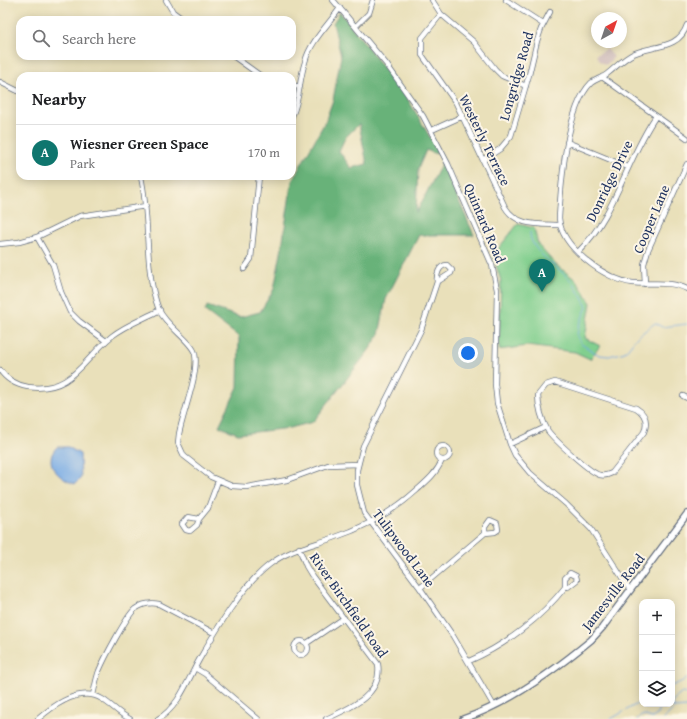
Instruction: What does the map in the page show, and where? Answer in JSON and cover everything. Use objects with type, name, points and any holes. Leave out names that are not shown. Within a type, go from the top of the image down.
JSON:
[{"type":"street","points":[[166,0],[173,12],[178,16]]},
{"type":"street","name":"Quintard Road","points":[[333,0],[356,26],[414,101],[432,130],[478,232],[495,277],[497,309],[495,384],[497,404],[510,444],[515,454],[530,473],[566,504],[591,529],[630,590]]},
{"type":"street","points":[[356,26],[369,12],[373,0]]},
{"type":"street","points":[[432,0],[441,14],[468,35],[502,76],[526,86]]},
{"type":"street","points":[[506,0],[543,24]]},
{"type":"street","points":[[296,102],[305,62],[310,48],[340,8]]},
{"type":"street","name":"Longridge Road","points":[[483,160],[500,149],[508,140],[526,86],[537,41],[543,24],[550,12]]},
{"type":"street","name":"Westerly Terrace","points":[[441,14],[422,38],[420,51],[426,63],[463,116],[505,207],[514,218],[528,223],[560,225]]},
{"type":"street","points":[[687,26],[676,41],[632,54],[602,77],[595,80],[586,90],[577,110],[567,142],[561,183],[560,225],[569,241],[578,252],[596,267],[615,278],[625,282],[670,284],[687,288]]},
{"type":"street","points":[[239,60],[255,72]]},
{"type":"street","points":[[602,77],[687,138]]},
{"type":"street","points":[[0,82],[16,90]]},
{"type":"street","points":[[296,86],[300,87]]},
{"type":"street","points":[[432,130],[463,116]]},
{"type":"street","name":"Donridge Drive","points":[[578,252],[591,239],[602,222],[628,167],[656,116]]},
{"type":"street","points":[[567,142],[600,154],[628,167]]},
{"type":"street","name":"Cooper Lane","points":[[645,284],[644,264],[648,250],[687,164]]},
{"type":"street","points":[[142,180],[146,206],[151,283],[160,310],[167,323],[188,342],[195,352],[196,370],[179,434],[180,451],[188,460],[218,481],[232,486],[247,487],[288,480],[328,465],[358,464]]},
{"type":"street","points":[[244,269],[251,259],[259,180]]},
{"type":"street","points":[[0,244],[19,242],[37,237],[80,216],[146,206]]},
{"type":"street","points":[[37,237],[53,265],[61,292],[70,312],[79,321],[106,341]]},
{"type":"street","name":"Tulipwood Lane","points":[[437,282],[421,330],[370,430],[358,464],[357,485],[359,499],[364,513],[420,588],[469,661],[494,706]]},
{"type":"street","points":[[0,370],[8,379],[20,386],[36,388],[52,387],[67,381],[81,369],[94,352],[122,328],[160,310]]},
{"type":"street","points":[[556,382],[636,408],[645,416],[647,424],[644,432],[616,470],[606,476],[596,474],[581,462],[554,438],[546,427],[539,406],[538,395],[546,385],[556,382]]},
{"type":"street","points":[[510,444],[546,427]]},
{"type":"street","points":[[158,719],[171,709],[214,633],[258,574],[282,556],[299,548],[334,538],[370,522],[407,498],[436,472],[442,460]]},
{"type":"street","points":[[199,519],[208,508],[218,481]]},
{"type":"street","name":"Jamesville Road","points":[[463,719],[494,706],[546,673],[591,640],[687,514]]},
{"type":"street","points":[[420,588],[485,533]]},
{"type":"street","name":"River Birchfield Road","points":[[299,548],[306,566],[376,660],[379,673],[379,679],[368,695],[326,719]]},
{"type":"street","points":[[469,661],[497,647],[519,632],[566,586]]},
{"type":"street","points":[[93,695],[98,672],[103,662],[131,614],[140,606],[149,603],[158,604],[214,633]]},
{"type":"street","points":[[307,643],[344,618]]},
{"type":"street","points":[[195,668],[205,674],[258,719]]},
{"type":"street","points":[[38,719],[57,704],[79,695],[93,695],[103,700],[130,719]]},
{"type":"shaded area","points":[[607,49],[614,57],[606,65],[599,61],[596,55]]},
{"type":"green space","points":[[340,12],[406,96],[438,151],[436,154],[426,150],[418,169],[416,213],[442,163],[474,235],[419,235],[386,299],[379,335],[367,353],[313,422],[290,428],[238,434],[219,426],[238,387],[239,337],[205,311],[207,306],[240,317],[260,312],[274,289],[292,181],[296,180],[296,174],[325,122],[333,100],[341,56],[333,23]],"holes":[[[359,124],[367,164],[351,168],[339,151],[345,138]]]},
{"type":"green space","points":[[518,224],[534,228],[538,245],[556,265],[576,280],[591,303],[585,338],[600,346],[590,359],[575,352],[527,346],[499,350],[501,281],[493,255]]},
{"type":"water","points":[[57,447],[68,447],[80,454],[81,478],[75,484],[63,478],[54,469],[51,458]]},
{"type":"waterway","points":[[530,232],[531,239],[540,253],[573,283],[584,301],[587,307],[579,325],[577,336],[581,344],[599,355],[609,356],[625,352],[637,337],[655,323],[662,327],[687,324]]},
{"type":"waterway","points":[[675,685],[687,679]]},
{"type":"waterway","points":[[664,719],[674,708],[672,701],[682,693],[687,694]]},
{"type":"waterway","points":[[611,719],[639,703]]},
{"type":"waterway","points":[[637,719],[643,715],[652,718],[657,715],[661,707]]},
{"type":"waterway","points":[[673,707],[687,707]]},
{"type":"place","name":"Wiesner Green Space","points":[[542,292]]}]
